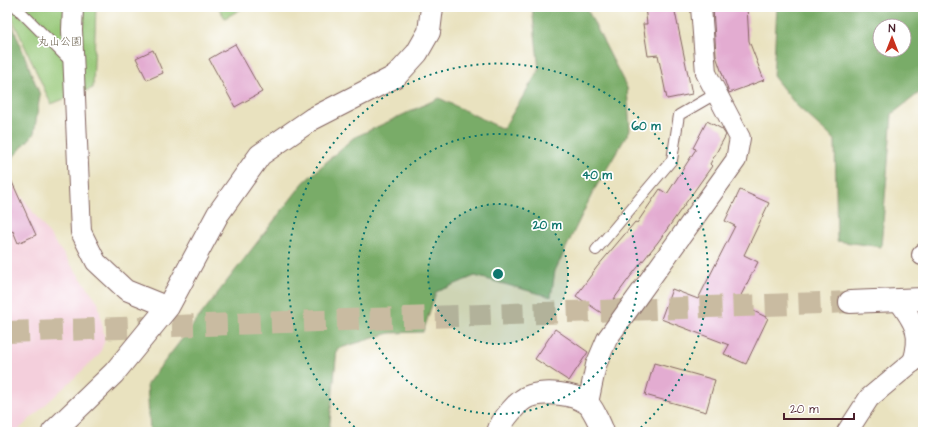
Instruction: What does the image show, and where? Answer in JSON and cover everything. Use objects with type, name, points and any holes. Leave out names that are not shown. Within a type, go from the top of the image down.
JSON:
[{"type":"main road","points":[[53,432],[114,373],[168,308],[218,214],[260,155],[312,119],[396,76],[417,53],[429,32],[432,7]]},
{"type":"main road","points":[[850,302],[923,299]]},
{"type":"main road","points":[[498,432],[500,426],[511,411],[529,396],[565,393],[588,404],[604,432]]},
{"type":"street","points":[[73,7],[73,64],[81,232],[96,262],[126,290],[168,308]]},
{"type":"street","points":[[588,404],[596,365],[607,339],[736,160],[740,138],[706,73],[701,7]]},
{"type":"street","points":[[847,432],[869,398],[920,359],[918,336],[914,321],[898,300]]},
{"type":"lane","points":[[16,7],[73,64]]},
{"type":"lane","points":[[596,250],[672,160],[679,115],[717,93]]},
{"type":"shaded area","points":[[15,187],[98,302],[105,340],[99,355],[16,432],[7,432],[7,190]]},
{"type":"green space","name":"丸山公園","points":[[7,7],[96,7],[93,88],[51,104]]},
{"type":"green space","points":[[218,7],[245,7],[225,18]]},
{"type":"green space","points":[[532,7],[586,7],[627,88],[630,130],[593,192],[555,271],[551,297],[475,276],[436,292],[423,332],[390,333],[337,349],[329,432],[150,432],[147,384],[304,182],[353,138],[439,98],[503,129],[539,70]]},
{"type":"green space","points":[[777,7],[923,7],[923,90],[892,114],[881,247],[837,241],[835,140],[796,105],[773,76]]},
{"type":"green space","points":[[7,11],[40,95],[34,134],[7,164]]},
{"type":"building","points":[[645,7],[674,7],[692,94],[667,99],[658,55],[648,56],[643,24],[647,24]]},
{"type":"building","points":[[713,7],[747,7],[749,41],[764,80],[729,93],[716,56]]},
{"type":"building","points":[[235,44],[262,92],[235,107],[209,59]]},
{"type":"building","points":[[153,50],[163,73],[147,80],[136,58]]},
{"type":"building","points":[[707,121],[722,129],[726,135],[710,164],[712,166],[658,242],[603,314],[576,296],[597,267],[635,222],[637,223],[660,189],[667,194],[696,149],[693,148]]},
{"type":"building","points":[[7,171],[36,235],[18,243],[13,231],[7,234]]},
{"type":"building","points":[[740,190],[769,203],[744,255],[758,262],[737,303],[768,318],[746,364],[724,354],[729,345],[661,319],[672,289],[698,299],[735,226],[725,221]]},
{"type":"building","points":[[555,329],[588,352],[569,381],[535,359]]},
{"type":"building","points":[[654,363],[715,380],[706,412],[645,395]]},
{"type":"tunnel","points":[[7,332],[850,302]]}]
